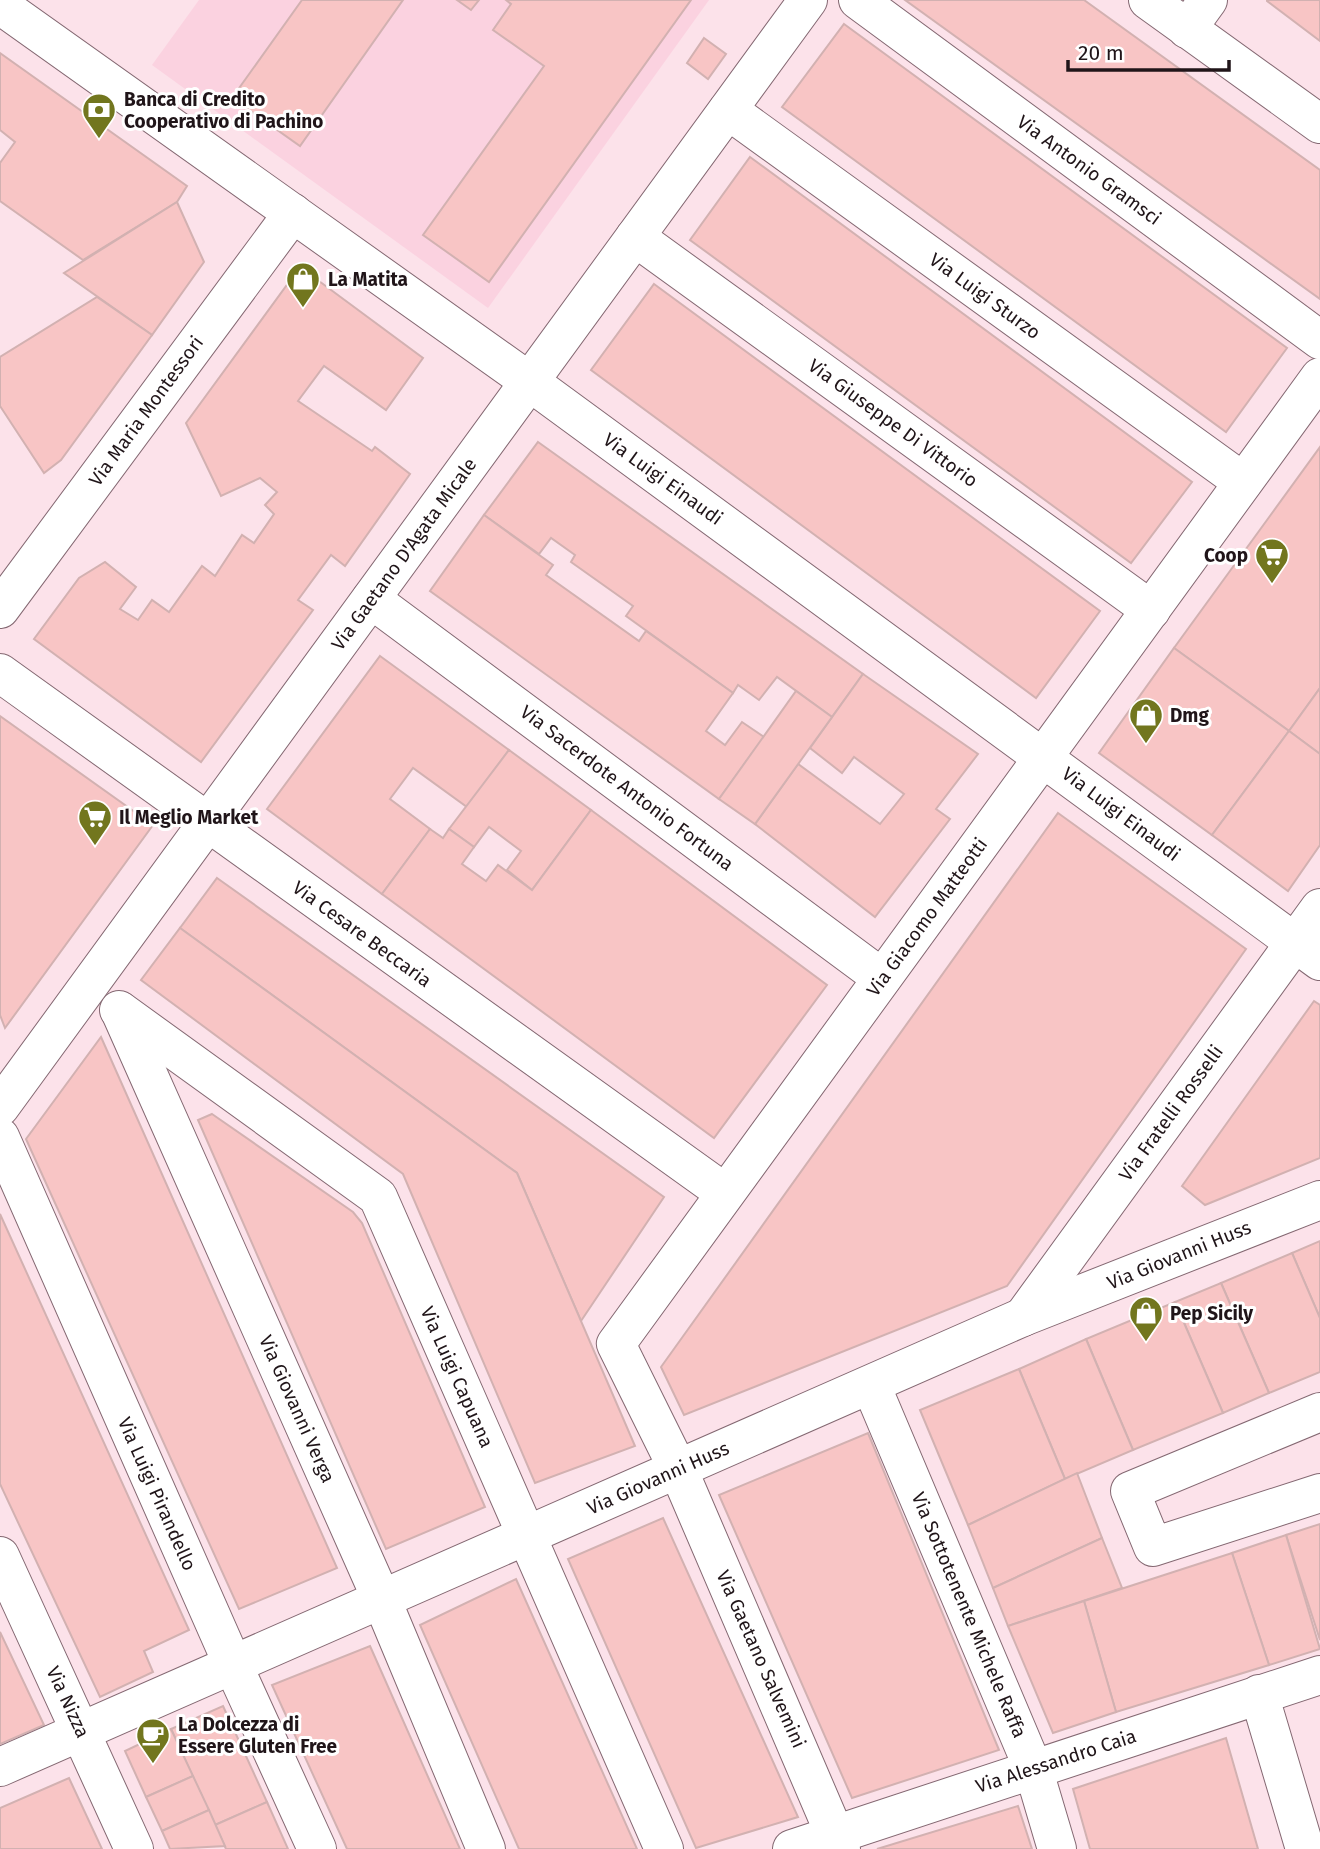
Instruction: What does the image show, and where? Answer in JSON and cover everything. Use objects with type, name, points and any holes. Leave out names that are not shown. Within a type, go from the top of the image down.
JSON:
[{"type":"street","name":"Via Gaetano D'Agata Micale","points":[[0,1107],[808,0]]},
{"type":"street","name":"Via Antonio Gramsci","points":[[858,0],[1320,340]]},
{"type":"street","points":[[1147,0],[1198,14],[1320,124]]},
{"type":"street","name":"Via Luigi Einaudi","points":[[0,5],[530,382],[1308,952]]},
{"type":"street","name":"Via Luigi Sturzo","points":[[728,110],[1243,482]]},
{"type":"street","name":"Via Maria Montessori","points":[[0,609],[293,213]]},
{"type":"street","name":"Via Giuseppe Di Vittorio","points":[[635,237],[1150,610]]},
{"type":"street","name":"Via Giacomo Matteotti","points":[[678,1469],[616,1344],[1320,377]]},
{"type":"street","name":"Via Sacerdote Antonio Fortuna","points":[[371,599],[882,978]]},
{"type":"street","name":"Via Cesare Beccaria","points":[[0,673],[725,1194]]},
{"type":"street","name":"Via Fratelli Rosselli","points":[[1023,1318],[1308,952],[1320,908]]},
{"type":"street","name":"Via Giovanni Verga","points":[[92,979],[119,1010],[381,1598],[486,1849]]},
{"type":"street","name":"Via Luigi Capuana","points":[[119,1010],[378,1197],[664,1849]]},
{"type":"street","name":"Via Luigi Pirandello","points":[[0,1138],[317,1849]]},
{"type":"street","name":"Via Giovanni Huss","points":[[0,1767],[1023,1318],[1320,1199]]},
{"type":"street","name":"Via Sottotenente Michele Raffa","points":[[872,1385],[1033,1768],[1057,1849]]},
{"type":"street","points":[[1320,1412],[1130,1491],[1153,1547],[1320,1493]]},
{"type":"street","name":"Via Gaetano Salvemini","points":[[678,1469],[839,1842]]},
{"type":"street","name":"Via Nizza","points":[[0,1556],[9,1600],[82,1731],[134,1849]]},
{"type":"street","name":"Via Alessandro Caia","points":[[792,1849],[839,1842],[1033,1768],[1320,1675]]},
{"type":"street","points":[[1259,1694],[1305,1849]]},
{"type":"shaded area","points":[[199,0],[709,0],[488,308],[152,65]]},
{"type":"building","points":[[302,0],[403,0],[300,146],[232,98]]},
{"type":"building","points":[[457,0],[479,0],[471,10]]},
{"type":"building","points":[[506,0],[691,0],[489,282],[423,235],[544,66],[493,30],[511,4]]},
{"type":"building","points":[[905,0],[1084,0],[1320,170],[1320,299]]},
{"type":"building","points":[[1267,0],[1320,0],[1320,41],[1267,1]]},
{"type":"building","points":[[844,24],[1287,348],[1226,432],[782,107]]},
{"type":"building","points":[[704,38],[726,54],[708,79],[687,63]]},
{"type":"building","points":[[0,53],[187,186],[177,202],[83,260],[0,201],[0,163],[15,142],[0,130]]},
{"type":"building","points":[[750,157],[1192,482],[1131,563],[690,240]]},
{"type":"building","points":[[177,202],[204,262],[152,335],[64,273]]},
{"type":"building","points":[[300,267],[423,358],[386,410],[324,366],[298,401],[372,451],[375,447],[410,474],[345,566],[331,555],[298,600],[313,610],[201,762],[34,639],[79,578],[105,562],[136,587],[120,609],[138,620],[152,600],[169,612],[202,566],[215,576],[242,535],[254,543],[274,514],[265,505],[277,492],[260,478],[221,496],[186,423]]},
{"type":"building","points":[[654,284],[1100,611],[1036,698],[591,370]]},
{"type":"building","points":[[97,297],[152,335],[61,460],[44,473],[0,406],[0,357]]},
{"type":"building","points":[[538,442],[863,674],[832,717],[777,677],[759,700],[738,685],[733,693],[626,616],[633,606],[571,562],[575,555],[551,538],[539,554],[484,515]]},
{"type":"building","points":[[1320,447],[1320,688],[1289,731],[1174,648]]},
{"type":"building","points":[[484,515],[553,565],[546,575],[639,641],[646,631],[733,693],[706,731],[725,745],[742,722],[764,737],[719,799],[430,591]]},
{"type":"building","points":[[1174,648],[1289,731],[1212,835],[1099,753]]},
{"type":"building","points":[[380,656],[509,750],[467,807],[413,768],[390,799],[430,829],[382,894],[267,809]]},
{"type":"building","points":[[863,674],[978,754],[936,809],[950,819],[875,917],[755,824],[798,764],[880,824],[904,794],[854,757],[842,773],[810,748]]},
{"type":"building","points":[[1320,688],[1320,754],[1289,731]]},
{"type":"building","points":[[796,691],[832,717],[755,824],[719,799]]},
{"type":"building","points":[[0,716],[153,825],[5,1028],[0,1015]]},
{"type":"building","points":[[1289,731],[1320,754],[1320,845],[1288,891],[1212,835]]},
{"type":"building","points":[[509,750],[591,810],[532,890],[507,870],[521,851],[489,827],[474,847],[449,829]]},
{"type":"building","points":[[591,810],[827,985],[714,1138],[382,894],[430,829],[443,838],[449,829],[474,847],[462,864],[486,881],[498,865],[532,890]]},
{"type":"building","points":[[1058,813],[1246,949],[1007,1286],[684,1415],[661,1367]]},
{"type":"building","points":[[217,878],[664,1197],[581,1321],[517,1173],[180,928]]},
{"type":"building","points":[[180,928],[517,1173],[635,1446],[535,1483],[403,1174],[141,980]]},
{"type":"building","points":[[1314,1001],[1320,1005],[1320,1158],[1205,1205],[1182,1186]]},
{"type":"building","points":[[101,1037],[337,1568],[239,1609],[26,1139]]},
{"type":"building","points":[[212,1114],[353,1212],[362,1223],[485,1507],[386,1549],[198,1120]]},
{"type":"building","points":[[0,1214],[189,1630],[144,1651],[153,1672],[100,1697],[0,1484]]},
{"type":"building","points":[[1320,1241],[1320,1318],[1292,1253]]},
{"type":"building","points":[[1292,1253],[1320,1318],[1320,1372],[1269,1393],[1221,1283]]},
{"type":"building","points":[[1221,1283],[1269,1393],[1223,1413],[1175,1302]]},
{"type":"building","points":[[1175,1302],[1223,1413],[1133,1450],[1086,1339]]},
{"type":"building","points":[[1086,1339],[1133,1450],[1065,1479],[1019,1369]]},
{"type":"building","points":[[1019,1369],[1065,1479],[968,1525],[920,1410]]},
{"type":"building","points":[[868,1433],[999,1750],[852,1798],[719,1495]]},
{"type":"building","points":[[1077,1473],[1102,1538],[993,1588],[968,1525]]},
{"type":"building","points":[[663,1518],[798,1817],[696,1848],[568,1559]]},
{"type":"building","points":[[1320,1524],[1320,1640],[1286,1535]]},
{"type":"building","points":[[1286,1535],[1320,1649],[1269,1665],[1232,1553]]},
{"type":"building","points":[[1102,1538],[1122,1588],[1008,1626],[993,1588]]},
{"type":"building","points":[[1232,1553],[1269,1665],[1116,1712],[1084,1601]]},
{"type":"building","points":[[516,1579],[637,1849],[519,1849],[420,1625]]},
{"type":"building","points":[[1084,1601],[1116,1712],[1053,1733],[1008,1626]]},
{"type":"building","points":[[0,1632],[44,1725],[0,1744]]},
{"type":"building","points":[[370,1646],[460,1849],[347,1849],[272,1685]]},
{"type":"building","points":[[223,1706],[267,1802],[215,1825],[171,1729]]},
{"type":"building","points":[[171,1729],[193,1776],[146,1797],[125,1751]]},
{"type":"building","points":[[1226,1738],[1258,1849],[1090,1849],[1073,1789]]},
{"type":"building","points":[[193,1776],[209,1810],[162,1831],[146,1797]]},
{"type":"building","points":[[69,1778],[102,1849],[0,1849],[0,1808]]},
{"type":"building","points":[[267,1802],[288,1849],[226,1849],[215,1825]]},
{"type":"building","points":[[1018,1806],[1032,1849],[877,1849]]},
{"type":"building","points":[[209,1810],[225,1846],[170,1849],[162,1831]]},
{"type":"place","name":"Banca di Credito Cooperativo di Pachino","points":[[99,140]]},
{"type":"place","name":"La Matita","points":[[303,309]]},
{"type":"place","name":"Coop","points":[[1272,585]]},
{"type":"place","name":"Dmg","points":[[1146,745]]},
{"type":"place","name":"Il Meglio Market","points":[[95,847]]},
{"type":"place","name":"Pep Sicily","points":[[1146,1343]]},
{"type":"place","name":"La Dolcezza di Essere Gluten Free","points":[[153,1765]]}]
